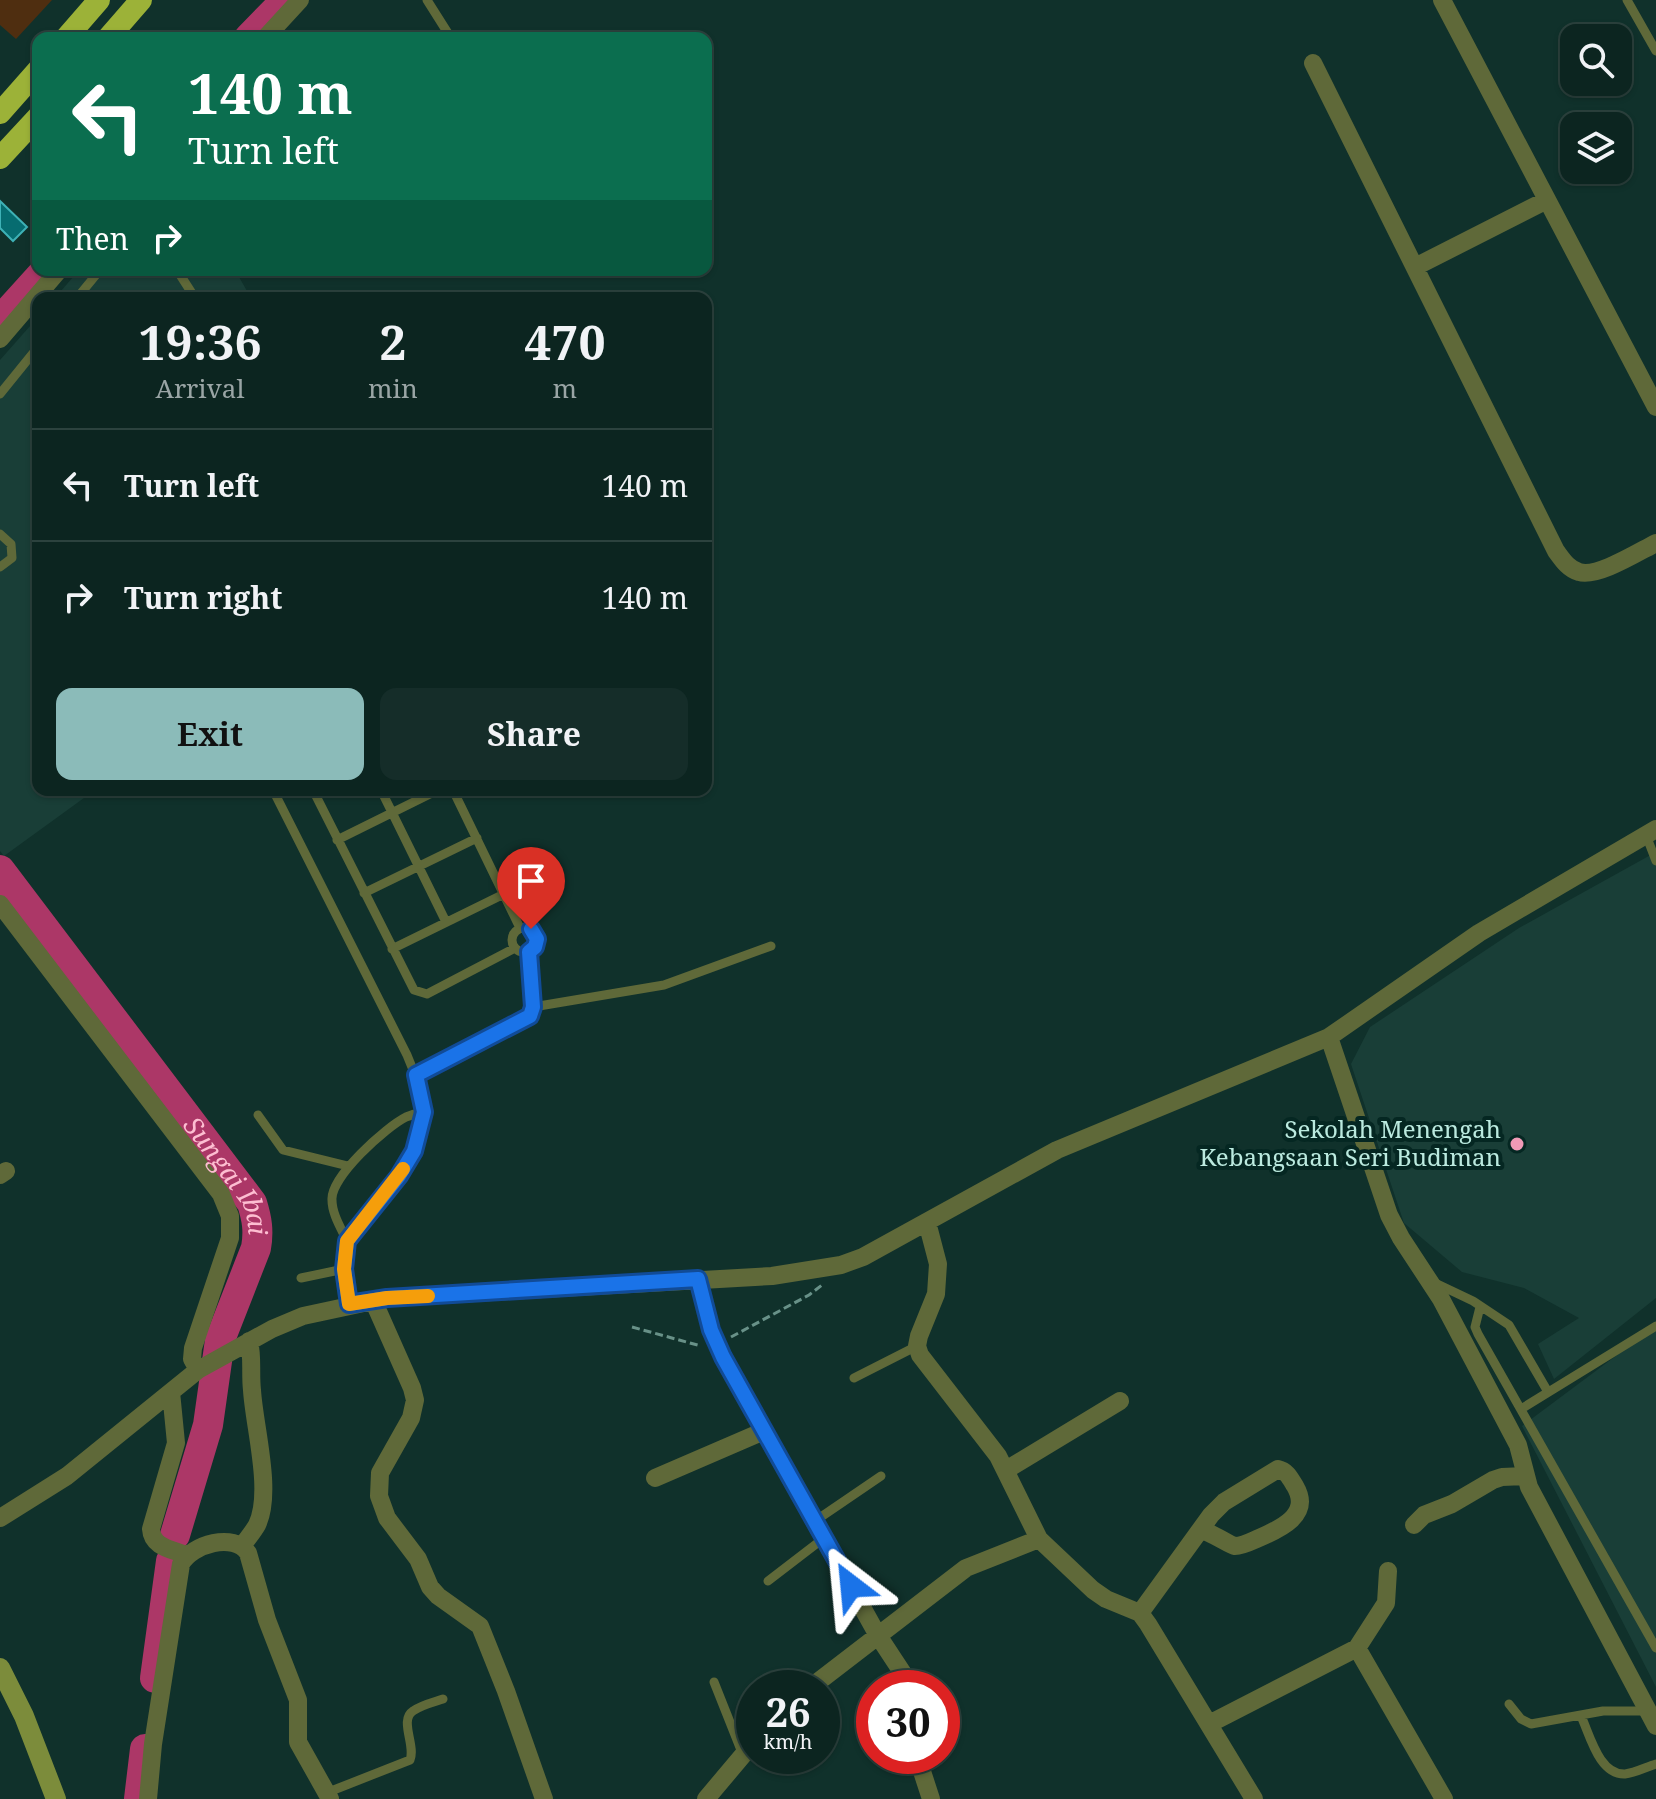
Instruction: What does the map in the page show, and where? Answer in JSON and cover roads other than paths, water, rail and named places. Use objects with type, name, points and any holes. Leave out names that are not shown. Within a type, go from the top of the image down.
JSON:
[{"type":"highway","points":[[71,32],[99,0]]},
{"type":"highway","points":[[113,32],[141,0]]},
{"type":"highway","points":[[0,113],[32,77]]},
{"type":"highway","points":[[0,158],[32,123]]},
{"type":"main road","points":[[0,1668],[24,1716],[56,1799]]},
{"type":"street","points":[[271,32],[300,0]]},
{"type":"street","points":[[1442,0],[1656,407]]},
{"type":"street","points":[[1313,63],[1556,551],[1567,565],[1580,572],[1593,573],[1656,543]]},
{"type":"street","points":[[1415,267],[1547,200]]},
{"type":"street","points":[[40,292],[54,276]]},
{"type":"street","points":[[0,339],[32,302]]},
{"type":"street","points":[[0,1518],[67,1476],[198,1370],[249,1341],[303,1316],[373,1300],[772,1276],[841,1265],[863,1257],[1057,1150],[1329,1037],[1479,933],[1651,832]]},
{"type":"street","points":[[0,904],[221,1194],[230,1216],[230,1238],[193,1348],[192,1359],[198,1370]]},
{"type":"street","points":[[1329,1037],[1389,1215],[1401,1238],[1468,1330],[1518,1445],[1525,1476],[1652,1718]]},
{"type":"street","points":[[927,1222],[938,1264],[936,1294],[917,1346],[926,1365],[1006,1470],[1039,1539],[1050,1552],[1106,1599],[1140,1613],[1254,1799]]},
{"type":"street","points":[[698,1279],[717,1344],[877,1634],[901,1670]]},
{"type":"street","points":[[373,1300],[415,1400],[411,1418],[380,1473],[379,1496],[387,1518],[418,1559],[430,1587],[480,1626],[544,1799]]},
{"type":"street","points":[[243,1545],[257,1524],[261,1510],[262,1471],[251,1387],[253,1359],[249,1341]]},
{"type":"street","points":[[171,1392],[176,1443],[151,1537],[155,1543],[186,1555],[214,1544],[235,1542],[243,1545],[267,1620],[298,1700],[298,1742],[328,1796]]},
{"type":"street","points":[[1006,1470],[1120,1401]]},
{"type":"street","points":[[655,1478],[764,1431]]},
{"type":"street","points":[[1140,1613],[1201,1530],[1224,1502],[1278,1469],[1286,1472],[1297,1489],[1300,1500],[1293,1520],[1244,1545],[1231,1545],[1217,1534],[1201,1530]]},
{"type":"street","points":[[1414,1525],[1424,1515],[1452,1504],[1493,1480],[1525,1476]]},
{"type":"street","points":[[832,1670],[966,1568],[1039,1539]]},
{"type":"street","points":[[148,1799],[178,1575],[186,1555]]},
{"type":"street","points":[[1209,1724],[1357,1648],[1386,1603],[1388,1571]]},
{"type":"street","points":[[1357,1648],[1444,1799]]},
{"type":"street","points":[[716,1795],[736,1767]]},
{"type":"street","points":[[923,1774],[931,1799]]},
{"type":"lane","points":[[427,0],[447,32]]},
{"type":"lane","points":[[1627,0],[1656,51]]},
{"type":"lane","points":[[82,292],[95,276]]},
{"type":"lane","points":[[0,394],[32,354]]},
{"type":"lane","points":[[0,534],[11,544],[12,558],[0,567]]},
{"type":"lane","points":[[276,796],[416,1075],[424,1112],[414,1151],[399,1176],[347,1241],[344,1269],[349,1304]]},
{"type":"lane","points":[[316,796],[414,990],[427,994],[515,948]]},
{"type":"lane","points":[[384,796],[446,922]]},
{"type":"lane","points":[[337,840],[425,796]]},
{"type":"lane","points":[[456,796],[520,928]]},
{"type":"lane","points":[[1651,832],[1656,861]]},
{"type":"lane","points":[[364,893],[477,838]]},
{"type":"lane","points":[[392,949],[504,894]]},
{"type":"lane","points":[[416,1075],[530,1016],[533,1007],[529,952],[537,943],[531,929],[520,928]]},
{"type":"lane","points":[[520,928],[513,937],[515,948],[529,952]]},
{"type":"lane","points":[[533,1007],[664,985],[771,946]]},
{"type":"lane","points":[[347,1241],[331,1201],[333,1189],[348,1166],[404,1118],[424,1112]]},
{"type":"lane","points":[[258,1115],[283,1150],[348,1166]]},
{"type":"lane","points":[[301,1278],[344,1269]]},
{"type":"lane","points":[[1430,1280],[1509,1325],[1548,1392]]},
{"type":"lane","points":[[1480,1307],[1468,1330],[1521,1409],[1656,1648]]},
{"type":"lane","points":[[1521,1409],[1656,1326]]},
{"type":"lane","points":[[854,1378],[917,1346]]},
{"type":"lane","points":[[768,1581],[819,1530],[881,1476]]},
{"type":"lane","points":[[714,1682],[736,1724]]},
{"type":"lane","points":[[328,1796],[410,1760],[413,1753],[408,1716],[412,1711],[443,1699]]},
{"type":"lane","points":[[1509,1704],[1521,1719],[1531,1724],[1603,1711],[1652,1718]]},
{"type":"lane","points":[[1581,1716],[1604,1765],[1613,1772],[1627,1774],[1656,1764]]},
{"type":"waterway","name":"Sungai Ibai","points":[[255,32],[286,0]]},
{"type":"waterway","name":"Sungai Ibai","points":[[0,321],[41,276]]},
{"type":"waterway","name":"Sungai Ibai","points":[[0,870],[254,1209],[256,1248],[220,1340],[208,1425],[175,1535]]},
{"type":"waterway","name":"Sungai Ibai","points":[[155,1678],[171,1561]]},
{"type":"waterway","name":"Sungai Ibai","points":[[139,1799],[145,1749]]},
{"type":"place","name":"Sekolah Menengah Kebangsaan Seri Budiman","points":[[1517,1144]]}]
